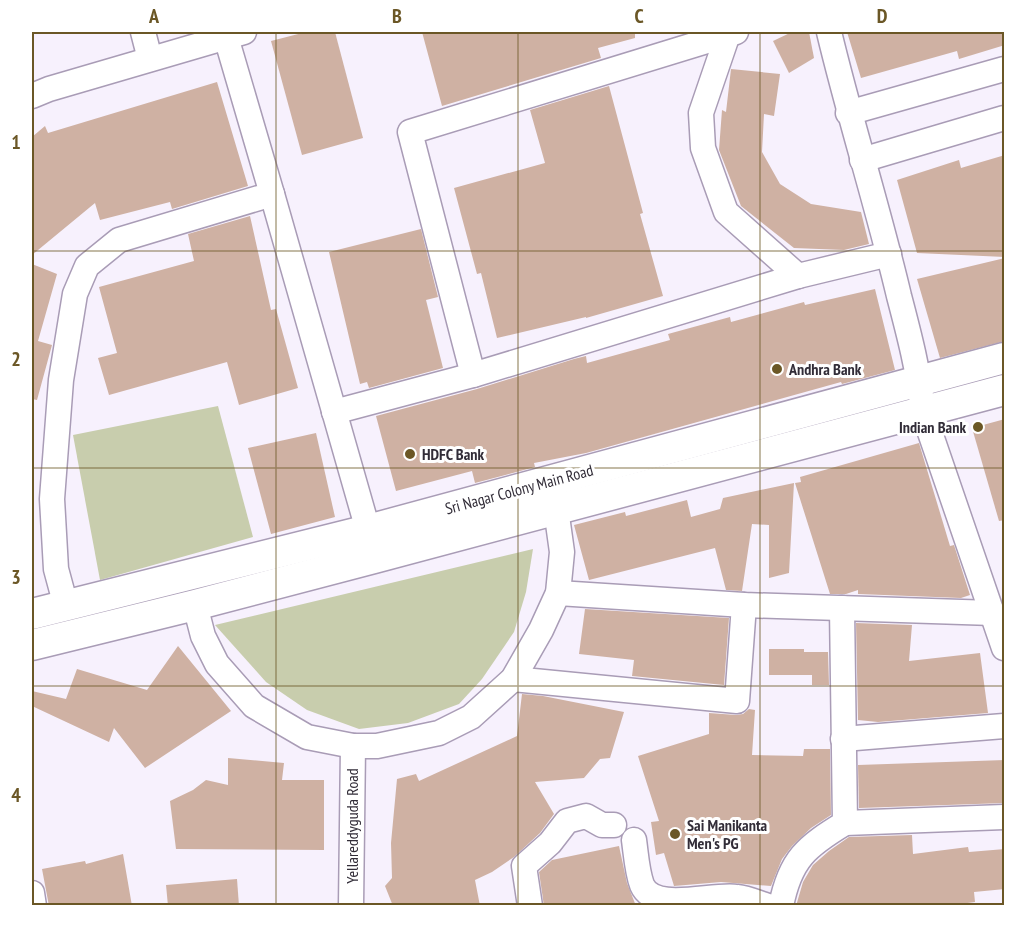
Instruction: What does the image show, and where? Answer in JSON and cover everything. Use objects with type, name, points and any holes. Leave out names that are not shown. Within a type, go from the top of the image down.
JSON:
[{"type":"main road","name":"Sri Nagar Colony Main Road","points":[[32,645],[195,605],[920,380],[1005,358]]},
{"type":"main road","name":"Sri Nagar Colony Main Road","points":[[32,614],[368,530],[551,495],[923,412],[1005,390]]},
{"type":"street","points":[[143,32],[150,59]]},
{"type":"street","points":[[829,32],[849,113],[889,254],[920,380],[923,412],[1005,648]]},
{"type":"street","points":[[732,33],[701,113],[703,148],[726,212],[798,276]]},
{"type":"street","points":[[473,375],[410,132],[732,33]]},
{"type":"street","points":[[32,96],[50,88],[235,34],[272,194],[368,530]]},
{"type":"street","points":[[849,113],[1005,69]]},
{"type":"street","points":[[862,160],[1005,118]]},
{"type":"street","points":[[66,606],[56,569],[52,499],[61,380],[75,294],[87,266],[119,240],[272,194]]},
{"type":"street","points":[[334,412],[473,375],[798,276],[889,254]]},
{"type":"street","points":[[195,605],[203,636],[217,664],[254,706],[306,737],[352,746],[377,746],[439,733],[471,717],[513,679],[541,630],[558,593],[561,552],[551,495]]},
{"type":"street","points":[[558,593],[744,605],[993,613]]},
{"type":"street","points":[[513,679],[737,701],[744,605]]},
{"type":"street","points":[[842,608],[845,823]]},
{"type":"street","points":[[843,739],[1005,726]]},
{"type":"street","name":"Yellareddyguda Road","points":[[351,906],[352,746]]},
{"type":"street","points":[[530,906],[524,866],[550,843],[567,821],[586,816],[602,825],[614,825]]},
{"type":"street","points":[[781,906],[784,889],[793,866],[814,842],[845,823],[1005,817]]},
{"type":"street","points":[[634,840],[642,885],[649,894],[663,901],[718,896],[738,897],[768,906]]},
{"type":"street","points":[[32,893],[34,906]]},
{"type":"green space","points":[[218,406],[253,537],[100,580],[73,435]]},
{"type":"green space","points":[[533,549],[526,592],[514,632],[482,679],[459,704],[408,723],[359,729],[307,710],[266,682],[215,625]]},
{"type":"building","points":[[306,32],[335,32],[363,138],[302,155],[271,41]]},
{"type":"building","points":[[422,32],[635,32],[635,38],[598,48],[601,58],[442,106]]},
{"type":"building","points":[[792,32],[809,32],[814,58],[789,73],[773,41]]},
{"type":"building","points":[[847,32],[1005,32],[1005,45],[959,59],[957,51],[861,78]]},
{"type":"building","points":[[731,69],[780,74],[774,116],[764,114],[762,152],[780,184],[811,204],[861,212],[869,244],[844,250],[794,248],[741,206],[719,150],[722,110],[726,112]]},
{"type":"building","points":[[217,82],[248,186],[172,209],[170,202],[100,220],[95,203],[32,255],[32,137],[45,126],[48,133]]},
{"type":"building","points":[[609,86],[643,213],[640,214],[663,296],[586,318],[497,338],[481,273],[477,274],[454,188],[545,163],[530,110]]},
{"type":"building","points":[[1005,155],[1005,257],[917,253],[897,180],[959,160],[961,168]]},
{"type":"building","points":[[250,216],[271,310],[276,309],[298,388],[239,405],[227,362],[109,395],[98,358],[117,353],[99,287],[194,261],[188,234]]},
{"type":"building","points":[[421,229],[438,297],[426,300],[443,368],[369,388],[367,382],[360,384],[329,252]]},
{"type":"building","points":[[1005,258],[1005,341],[940,358],[917,279]]},
{"type":"building","points":[[32,264],[57,274],[38,341],[52,345],[37,400],[32,399]]},
{"type":"building","points":[[875,289],[895,370],[842,384],[841,382],[586,453],[534,463],[535,467],[475,483],[472,471],[396,491],[376,416],[477,389],[574,359],[586,356],[587,363],[670,340],[668,334],[730,317],[731,322],[804,302],[805,305]]},
{"type":"building","points":[[1005,419],[1005,520],[999,521],[972,428]]},
{"type":"building","points":[[316,433],[335,517],[271,534],[248,448]]},
{"type":"building","points":[[919,443],[950,546],[954,545],[970,595],[961,598],[858,594],[858,590],[846,594],[830,594],[795,483],[801,482],[800,477]]},
{"type":"building","points":[[794,483],[789,573],[769,578],[769,525],[752,524],[742,591],[726,590],[715,548],[589,580],[574,525],[625,512],[626,516],[687,500],[691,517],[720,509],[723,498]]},
{"type":"building","points":[[585,609],[729,618],[724,685],[632,676],[634,660],[579,654]]},
{"type":"building","points":[[856,623],[912,625],[909,661],[980,653],[988,713],[878,722],[858,720]]},
{"type":"building","points":[[178,646],[231,711],[145,768],[114,728],[109,742],[32,706],[32,691],[66,699],[77,669],[147,690]]},
{"type":"building","points":[[769,649],[828,652],[829,685],[812,685],[812,675],[769,675]]},
{"type":"building","points":[[522,694],[624,712],[610,758],[600,759],[584,778],[535,782],[554,814],[540,833],[514,857],[475,880],[480,906],[393,906],[385,886],[392,878],[391,843],[397,779],[416,774],[419,781],[517,736]]},
{"type":"building","points":[[749,709],[755,710],[752,755],[803,756],[804,749],[830,749],[831,815],[811,828],[792,846],[782,859],[771,886],[721,882],[674,886],[664,853],[656,855],[651,822],[659,821],[638,756],[709,734],[709,713],[736,715],[743,714]]},
{"type":"building","points":[[228,758],[284,763],[282,780],[324,780],[324,850],[176,849],[170,801],[193,790],[206,780],[228,785]]},
{"type":"building","points":[[1005,760],[1005,803],[859,808],[858,765]]},
{"type":"building","points":[[912,835],[913,854],[968,847],[969,852],[1005,849],[1005,889],[974,892],[975,902],[945,906],[796,906],[803,882],[813,865],[849,837]]},
{"type":"building","points":[[619,846],[627,883],[636,906],[544,906],[539,872],[552,860]]},
{"type":"building","points":[[123,854],[132,906],[49,906],[42,869],[85,861],[86,864]]},
{"type":"building","points":[[237,879],[239,906],[168,906],[166,885]]},
{"type":"place","name":"Andhra Bank","points":[[777,369]]},
{"type":"place","name":"Indian Bank","points":[[978,427]]},
{"type":"place","name":"HDFC Bank","points":[[410,454]]},
{"type":"place","name":"Sai Manikanta Men's PG","points":[[675,834]]}]
